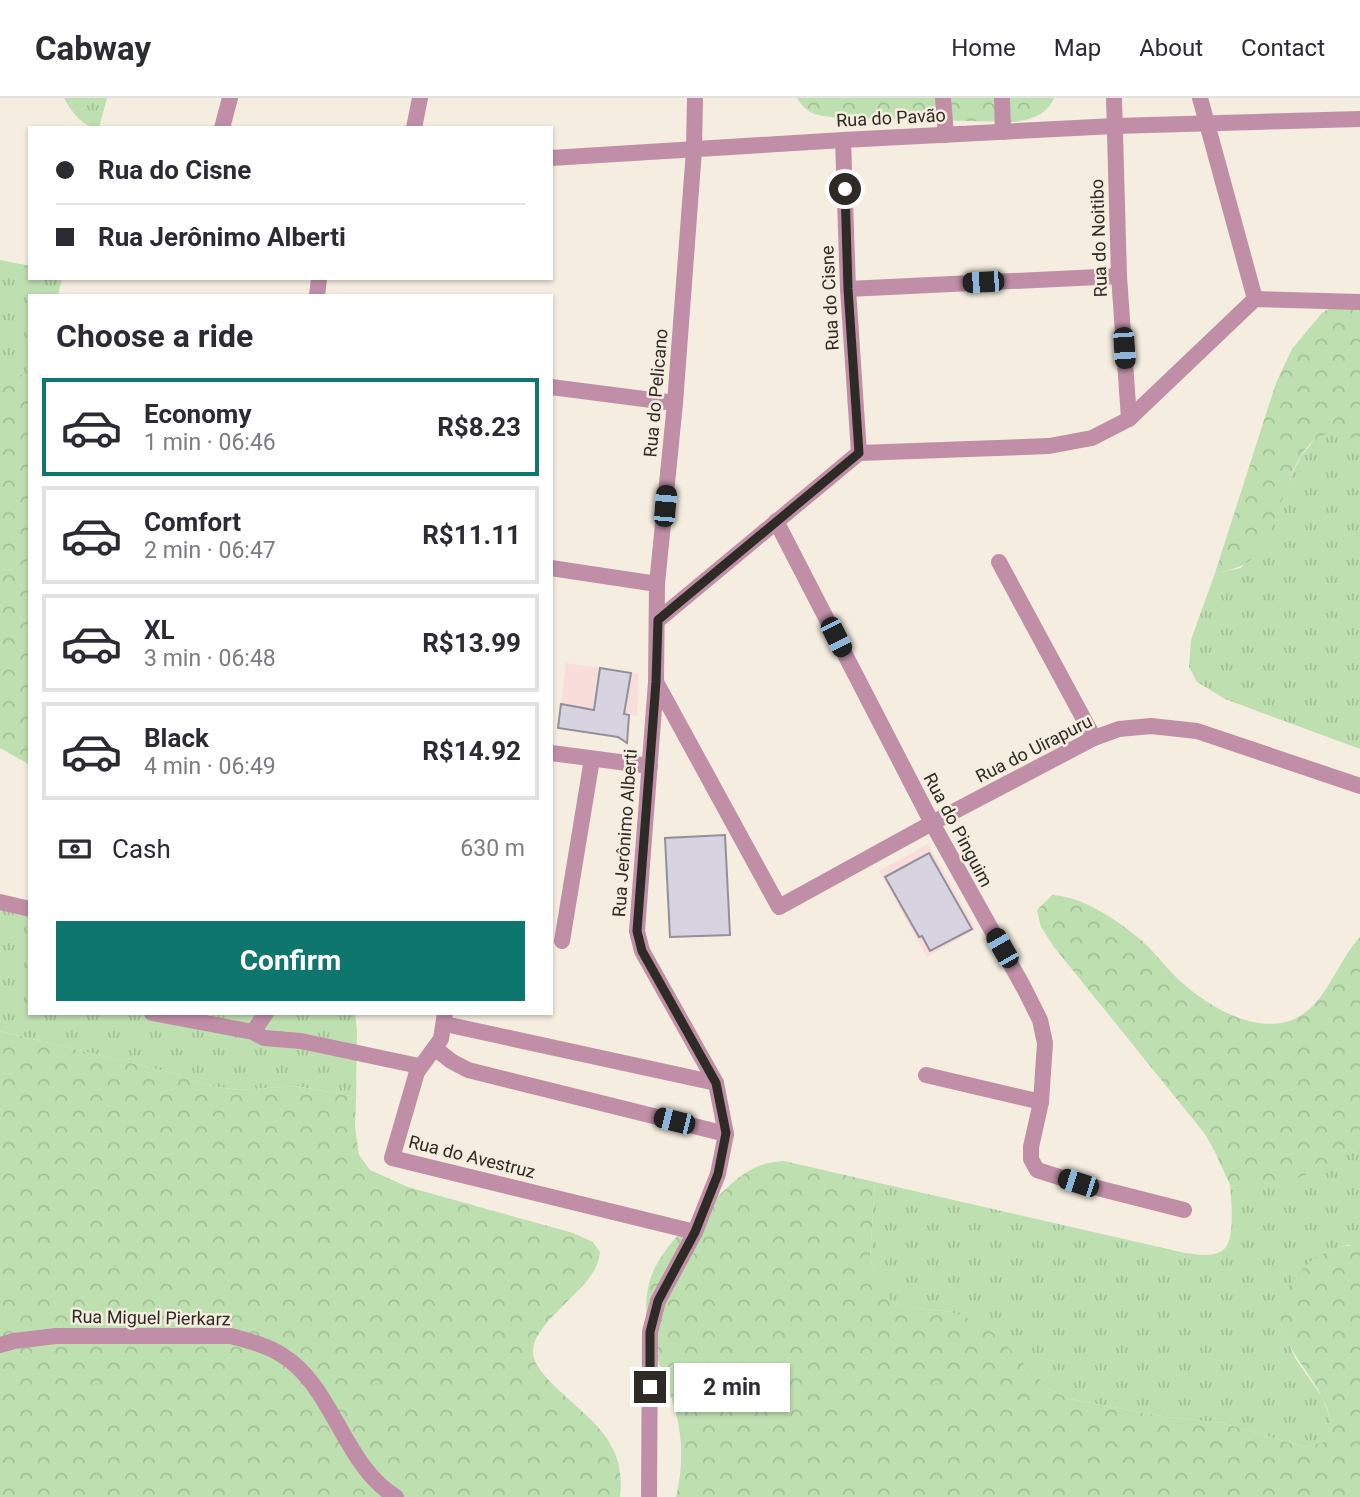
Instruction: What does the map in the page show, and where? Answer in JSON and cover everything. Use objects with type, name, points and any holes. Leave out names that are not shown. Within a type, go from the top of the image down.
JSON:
[{"type":"street","points":[[223,126],[230,98]]},
{"type":"street","points":[[414,126],[419,98]]},
{"type":"street","name":"Rua do Pelicano","points":[[656,682],[657,584],[675,404],[694,150],[695,98]]},
{"type":"street","points":[[943,98],[946,135]]},
{"type":"street","points":[[1002,98],[1003,131]]},
{"type":"street","name":"Rua do Noitibo","points":[[1114,98],[1119,276],[1129,419]]},
{"type":"street","points":[[1200,98],[1255,299]]},
{"type":"street","name":"Rua do Pavão","points":[[553,159],[1003,131],[1360,119]]},
{"type":"street","name":"Rua do Cisne","points":[[843,140],[848,289],[859,453]]},
{"type":"street","points":[[848,289],[1119,276]]},
{"type":"street","points":[[658,620],[859,453],[1049,446],[1092,439],[1129,419],[1255,299],[1360,303]]},
{"type":"street","points":[[553,387],[675,404]]},
{"type":"street","name":"Rua do Pinguim","points":[[776,521],[932,823],[1040,1020],[1045,1043],[1041,1102],[1031,1147],[1031,1159],[1037,1170],[1184,1210]]},
{"type":"street","points":[[999,562],[1094,738]]},
{"type":"street","points":[[553,568],[657,584]]},
{"type":"street","name":"Rua do Uirapuru","points":[[656,682],[779,907],[1094,738],[1119,729],[1151,726],[1196,730],[1360,786]]},
{"type":"street","name":"Rua Jerônimo Alberti","points":[[649,1497],[650,1332],[658,1301],[695,1232],[718,1174],[726,1133],[716,1083],[642,951],[637,931],[656,682]]},
{"type":"street","points":[[553,752],[649,766]]},
{"type":"street","points":[[562,941],[592,759]]},
{"type":"street","points":[[0,902],[28,909]]},
{"type":"street","points":[[163,1015],[253,1032],[264,1038],[301,1041],[419,1066]]},
{"type":"street","points":[[253,1032],[265,1015]]},
{"type":"street","points":[[445,1018],[716,1083]]},
{"type":"street","name":"Rua do Avestruz","points":[[445,1018],[442,1039],[419,1066],[392,1158],[695,1232]]},
{"type":"street","points":[[436,1049],[450,1061],[468,1070],[726,1133]]},
{"type":"street","points":[[926,1075],[1041,1102]]},
{"type":"street","name":"Rua Miguel Pierkarz","points":[[0,1345],[57,1336],[231,1336],[258,1343],[283,1355],[305,1374],[368,1474],[396,1497]]},
{"type":"shaded area","points":[[566,663],[639,674],[637,716],[561,704]]},
{"type":"shaded area","points":[[928,844],[976,929],[927,957],[879,871]]},
{"type":"green space","points":[[64,98],[107,98],[100,126],[88,125],[74,113]]},
{"type":"green space","points":[[797,98],[1054,98],[1038,115],[1015,122],[838,118],[810,111]]},
{"type":"green space","points":[[0,260],[28,266],[28,280],[62,280],[58,294],[28,294],[28,375],[0,375]]},
{"type":"green space","points":[[1360,297],[1360,442],[1336,434],[1318,438],[1304,451],[1293,471],[1268,539],[1258,554],[1238,567],[1215,573],[1276,383],[1292,349],[1322,313],[1340,302]]},
{"type":"green space","points":[[0,375],[28,375],[28,764],[0,748]]},
{"type":"green space","points":[[1331,432],[1350,436],[1360,442],[1360,749],[1225,699],[1197,682],[1189,667],[1191,640],[1215,573],[1241,568],[1267,538],[1283,492],[1301,456],[1318,436]]},
{"type":"green space","points":[[1052,895],[1076,900],[1111,918],[1151,949],[1190,990],[1220,1009],[1254,1022],[1271,1024],[1287,1021],[1312,1007],[1360,937],[1360,1145],[1328,1164],[1283,1182],[1250,1186],[1230,1185],[1205,1134],[1054,947],[1041,927],[1037,910]]},
{"type":"green space","points":[[0,910],[28,917],[28,1015],[355,1015],[356,1097],[296,1086],[238,1090],[212,1086],[172,1073],[0,1031]]},
{"type":"green space","points":[[0,1031],[172,1073],[212,1086],[238,1090],[296,1086],[356,1097],[355,1127],[359,1155],[370,1170],[408,1187],[573,1233],[593,1242],[600,1252],[596,1267],[541,1331],[535,1342],[533,1355],[545,1376],[599,1428],[609,1442],[617,1458],[621,1476],[620,1497],[0,1497]]},
{"type":"green space","points":[[1360,1145],[1360,1245],[1347,1245],[1324,1253],[1281,1325],[1295,1358],[1323,1398],[1332,1424],[1324,1442],[1304,1447],[1223,1423],[1166,1417],[1070,1399],[1049,1389],[951,1312],[891,1302],[876,1282],[870,1256],[875,1182],[1185,1253],[1210,1255],[1223,1250],[1230,1238],[1230,1185],[1261,1183],[1296,1174]]},
{"type":"green space","points":[[784,1161],[875,1182],[870,1256],[876,1282],[892,1302],[951,1312],[978,1322],[996,1335],[1049,1389],[1070,1399],[1166,1417],[1223,1423],[1304,1447],[1324,1442],[1332,1424],[1323,1398],[1285,1336],[1281,1305],[1288,1288],[1314,1259],[1336,1248],[1360,1245],[1360,1497],[676,1497],[680,1479],[680,1431],[654,1348],[646,1311],[647,1292],[653,1272],[678,1236],[742,1175],[761,1166]]},
{"type":"building","points":[[600,668],[631,673],[624,714],[629,715],[627,743],[618,737],[558,728],[561,704],[594,710]]},
{"type":"building","points":[[725,835],[730,935],[670,937],[665,838]]},
{"type":"building","points":[[929,853],[972,929],[930,951],[922,936],[919,937],[885,877]]},
{"type":"route","points":[[650,1387],[650,1332],[658,1301],[695,1232],[718,1174],[726,1133],[716,1083],[666,998],[642,951],[637,931],[656,682],[658,620],[859,453],[848,289],[845,189]]}]
